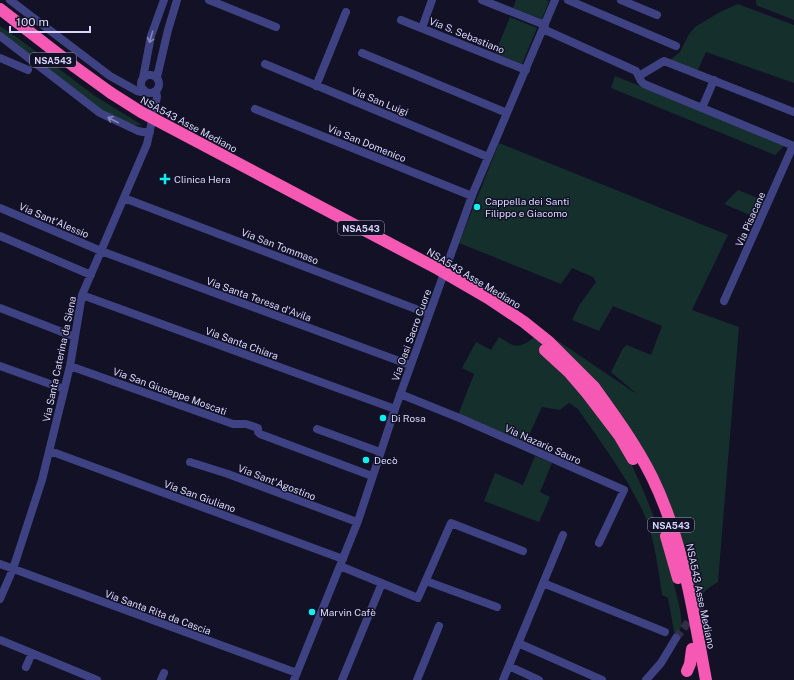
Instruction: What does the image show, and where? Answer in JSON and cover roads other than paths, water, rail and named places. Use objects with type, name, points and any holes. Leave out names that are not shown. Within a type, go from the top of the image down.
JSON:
[{"type":"highway","points":[[0,9],[75,67],[109,96],[143,121],[432,274],[488,307],[543,348],[568,372],[590,390]]},
{"type":"highway","name":"NSA543","points":[[0,18],[71,74],[109,96]]},
{"type":"highway","name":"NSA543 Asse Mediano","points":[[590,390],[633,459],[657,509],[679,582],[698,680]]},
{"type":"highway","name":"NSA543 Asse Mediano","points":[[590,390],[626,431],[652,477],[662,501],[681,557],[687,581],[706,680]]},
{"type":"highway","points":[[687,671],[690,664],[692,648]]},
{"type":"street","points":[[10,0],[110,76],[141,92],[150,92],[159,84],[157,77],[162,50],[177,0]]},
{"type":"street","points":[[150,92],[141,84],[151,36],[164,0]]},
{"type":"street","points":[[209,0],[276,27]]},
{"type":"street","points":[[422,28],[432,0]]},
{"type":"street","name":"Via Pisacane","points":[[482,0],[544,27],[636,71],[644,84],[793,146],[724,301]]},
{"type":"street","name":"Via Oasi Sacro Cuore","points":[[296,676],[357,522],[410,365],[472,196],[555,0]]},
{"type":"street","points":[[568,0],[676,46]]},
{"type":"street","points":[[621,0],[657,15]]},
{"type":"street","points":[[316,86],[346,12]]},
{"type":"street","name":"Via S. Sebastiano","points":[[401,20],[526,70]]},
{"type":"street","points":[[0,36],[100,113],[138,131],[150,132]]},
{"type":"street","points":[[362,53],[507,113]]},
{"type":"street","points":[[0,58],[28,70]]},
{"type":"street","points":[[638,76],[664,60],[794,112]]},
{"type":"street","name":"Via San Luigi","points":[[265,64],[488,157]]},
{"type":"street","points":[[143,78],[148,74],[157,77]]},
{"type":"street","points":[[702,108],[714,80]]},
{"type":"street","name":"Via Santa Caterina da Siena","points":[[0,599],[12,569],[42,480],[50,451],[70,366],[82,295],[147,144],[155,104],[150,92]]},
{"type":"street","name":"Via San Domenico","points":[[255,109],[472,196]]},
{"type":"street","name":"Via San Tommaso","points":[[124,198],[429,314]]},
{"type":"street","name":"Via Sant'Alessio","points":[[0,208],[101,251]]},
{"type":"street","points":[[0,236],[91,275]]},
{"type":"street","name":"Via Santa Teresa d'Avila","points":[[101,251],[410,365]]},
{"type":"street","name":"Via Santa Chiara","points":[[82,295],[395,409]]},
{"type":"street","points":[[0,308],[75,337]]},
{"type":"street","points":[[0,366],[64,389]]},
{"type":"street","name":"Via San Giuseppe Moscati","points":[[70,366],[233,424],[246,424],[258,428],[258,432],[260,434],[372,476]]},
{"type":"street","name":"Via Nazario Sauro","points":[[400,394],[462,419],[624,490],[599,543]]},
{"type":"street","points":[[317,429],[380,452]]},
{"type":"street","name":"Via San Giuliano","points":[[50,451],[341,563],[382,584],[418,598],[426,581]]},
{"type":"street","name":"Via Sant'Agostino","points":[[190,462],[228,474],[357,522]]},
{"type":"street","points":[[497,607],[426,581],[451,523],[523,551]]},
{"type":"street","points":[[503,680],[563,535]]},
{"type":"street","name":"Via Santa Rita da Cascia","points":[[0,564],[296,676]]},
{"type":"street","points":[[543,583],[665,632]]},
{"type":"street","points":[[342,680],[382,584]]},
{"type":"street","points":[[417,680],[439,626]]},
{"type":"street","points":[[646,680],[661,663],[676,638]]},
{"type":"street","points":[[0,640],[32,653],[80,677],[97,680]]},
{"type":"street","points":[[518,643],[602,680]]},
{"type":"street","points":[[26,667],[32,653]]},
{"type":"street","points":[[509,666],[539,680]]},
{"type":"tunnel","points":[[676,638],[705,600]]},
{"type":"place","name":"Clinica Hera","points":[[165,179]]},
{"type":"place","name":"Cappella dei Santi Filippo e Giacomo","points":[[477,207]]},
{"type":"place","name":"Di Rosa","points":[[383,418]]},
{"type":"place","name":"Decò","points":[[366,460]]},
{"type":"place","name":"Marvin Cafè","points":[[312,612]]}]
